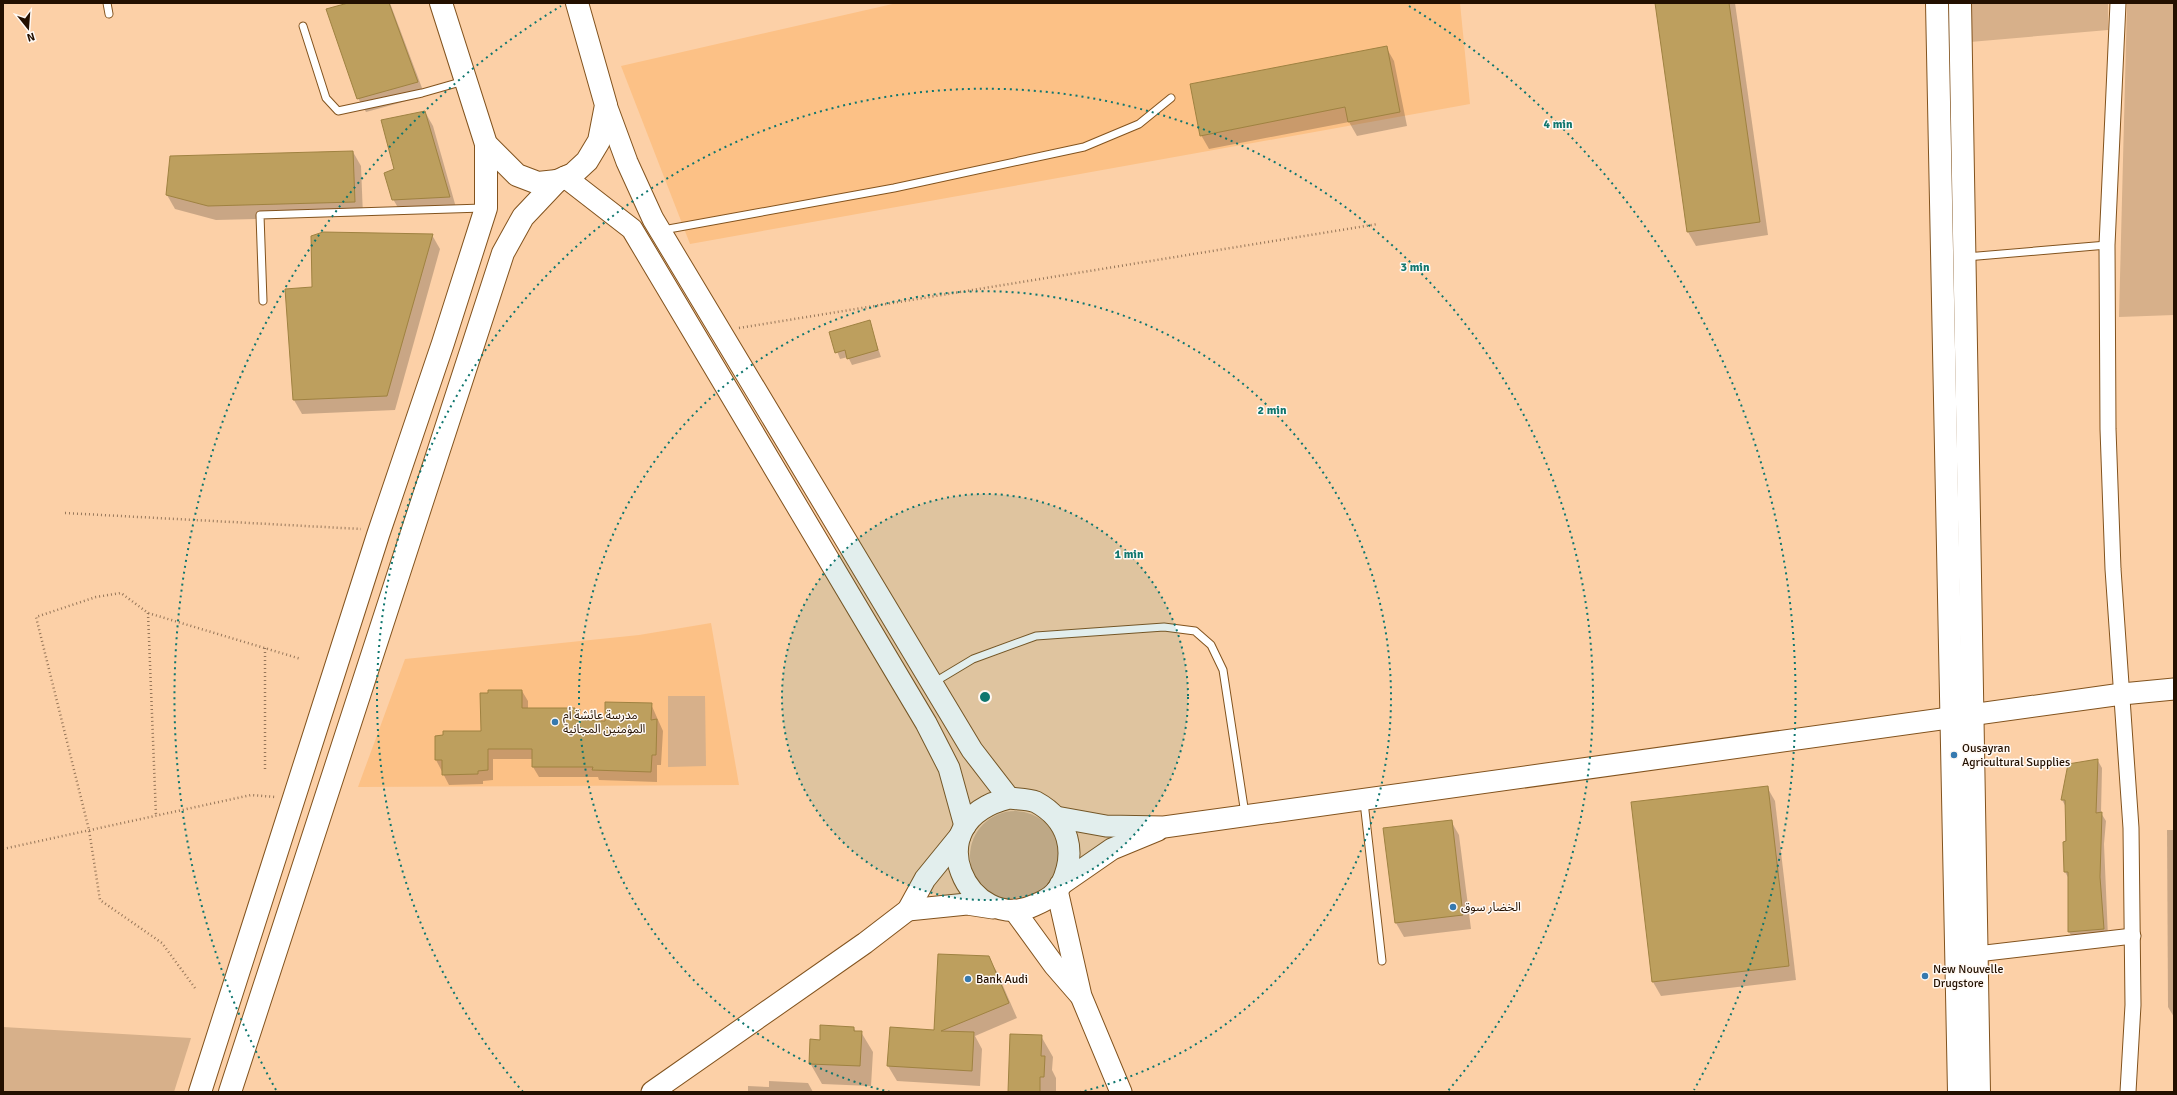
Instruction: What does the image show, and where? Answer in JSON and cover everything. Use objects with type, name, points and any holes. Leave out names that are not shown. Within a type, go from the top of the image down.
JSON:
[{"type":"main road","points":[[200,1092],[378,535],[443,343],[486,208],[486,144],[441,3]]},
{"type":"main road","points":[[577,3],[606,105],[627,162],[660,231],[972,750],[1009,798]]},
{"type":"main road","points":[[1937,3],[1959,1092]]},
{"type":"main road","points":[[1960,3],[1966,257],[1966,417],[1974,716],[1979,1092]]},
{"type":"main road","points":[[486,144],[517,175],[538,183],[561,179],[573,174],[587,161],[599,142],[606,105]]},
{"type":"main road","points":[[1940,166],[1964,166]]},
{"type":"main road","points":[[561,179],[632,229],[926,723],[949,768],[962,831],[957,859],[964,881],[979,899],[1007,910],[1081,996]]},
{"type":"main road","points":[[230,1092],[503,253],[523,217],[561,179]]},
{"type":"main road","points":[[1948,554],[1970,555]]},
{"type":"main road","points":[[1056,817],[1106,826],[1164,827],[1974,716],[2122,694],[2174,689]]},
{"type":"main road","points":[[652,1092],[865,943],[908,910],[942,855],[976,812],[992,802],[1009,798],[1035,802],[1056,817],[1068,838],[1070,863],[1059,888],[1081,996],[1121,1092]]},
{"type":"main road","points":[[908,910],[967,904],[1007,910],[1030,908],[1040,903],[1112,849],[1164,827]]},
{"type":"main road","points":[[1954,864],[1976,864]]},
{"type":"street","points":[[2118,3],[2108,245],[2108,429],[2114,569],[2131,828],[2133,1006],[2128,1092]]},
{"type":"street","points":[[1977,954],[2133,936]]},
{"type":"lane","points":[[107,3],[109,14]]},
{"type":"lane","points":[[303,26],[326,98],[338,111],[422,93],[466,81]]},
{"type":"lane","points":[[660,231],[894,188],[1084,147],[1139,124],[1171,98]]},
{"type":"lane","points":[[263,301],[260,215],[486,208]]},
{"type":"lane","points":[[1966,257],[2108,245]]},
{"type":"lane","points":[[932,683],[973,659],[1036,636],[1164,627],[1195,631],[1211,645],[1223,670],[1245,816]]},
{"type":"lane","points":[[1364,800],[1382,961]]},
{"type":"path","points":[[721,331],[1378,224]]},
{"type":"path","points":[[65,513],[356,527],[378,535]]},
{"type":"path","points":[[195,988],[162,943],[100,900],[89,830],[36,617],[96,597],[121,593],[148,613],[301,659]]},
{"type":"path","points":[[148,613],[156,816]]},
{"type":"path","points":[[265,648],[265,771]]},
{"type":"path","points":[[3,849],[251,795],[295,798]]},
{"type":"shaded area","points":[[897,3],[1460,3],[1470,104],[690,244],[621,66]]},
{"type":"shaded area","points":[[1970,3],[2108,3],[2108,30],[1970,42]]},
{"type":"shaded area","points":[[2127,3],[2174,3],[2174,315],[2119,317]]},
{"type":"shaded area","name":"مدرسة عائشة أم المؤمنين المجانية","points":[[711,623],[739,785],[358,787],[405,659],[639,635]]},
{"type":"shaded area","points":[[668,696],[705,696],[706,766],[668,767]]},
{"type":"shaded area","points":[[1015,811],[1032,814],[1047,824],[1057,839],[1060,856],[1057,873],[1047,888],[1032,898],[1015,901],[998,898],[983,888],[973,873],[970,856],[973,839],[983,824],[998,814]]},
{"type":"shaded area","points":[[3,1027],[191,1038],[174,1092],[3,1092]]},
{"type":"building","points":[[348,3],[389,3],[418,82],[357,99],[326,9]]},
{"type":"building","points":[[1655,3],[1729,3],[1760,222],[1687,232]]},
{"type":"building","points":[[1387,46],[1400,112],[1348,122],[1345,107],[1200,136],[1190,84]]},
{"type":"building","points":[[425,111],[450,197],[392,200],[384,173],[394,169],[381,120]]},
{"type":"building","points":[[353,151],[355,202],[208,206],[166,195],[170,156]]},
{"type":"building","points":[[323,232],[433,234],[387,396],[293,400],[285,289],[312,287],[311,236]]},
{"type":"building","points":[[870,320],[878,350],[847,359],[845,350],[835,353],[829,332]]},
{"type":"building","points":[[488,690],[522,690],[522,708],[575,708],[575,720],[605,721],[605,702],[652,703],[651,720],[657,719],[656,755],[652,755],[651,772],[592,770],[593,767],[532,767],[532,749],[488,749],[488,770],[478,771],[478,774],[442,775],[442,760],[435,760],[435,736],[443,735],[443,731],[481,731],[480,693],[488,693]]},
{"type":"building","points":[[2098,759],[2096,813],[2102,812],[2100,877],[2104,929],[2068,932],[2068,872],[2064,872],[2063,842],[2066,841],[2065,800],[2061,800],[2068,764]]},
{"type":"building","points":[[1768,786],[1789,966],[1652,982],[1631,802]]},
{"type":"building","points":[[1452,820],[1463,915],[1395,923],[1383,828]]},
{"type":"building","points":[[938,954],[989,956],[1009,1003],[941,1031],[974,1032],[972,1071],[887,1066],[890,1027],[934,1030]]},
{"type":"building","points":[[820,1025],[854,1027],[854,1031],[862,1031],[860,1066],[809,1064],[810,1039],[820,1040]]},
{"type":"building","points":[[1010,1034],[1042,1035],[1041,1056],[1045,1056],[1044,1077],[1040,1077],[1040,1092],[1008,1092]]},
{"type":"place","name":"مدرسة عائشة أم المؤمنين المجانية","points":[[555,722]]},
{"type":"place","name":"Ousayran Agricultural Supplies","points":[[1954,755]]},
{"type":"place","name":"الخضار سوق","points":[[1453,907]]},
{"type":"place","name":"New Nouvelle Drugstore","points":[[1925,976]]},
{"type":"place","name":"Bank Audi","points":[[968,979]]}]
